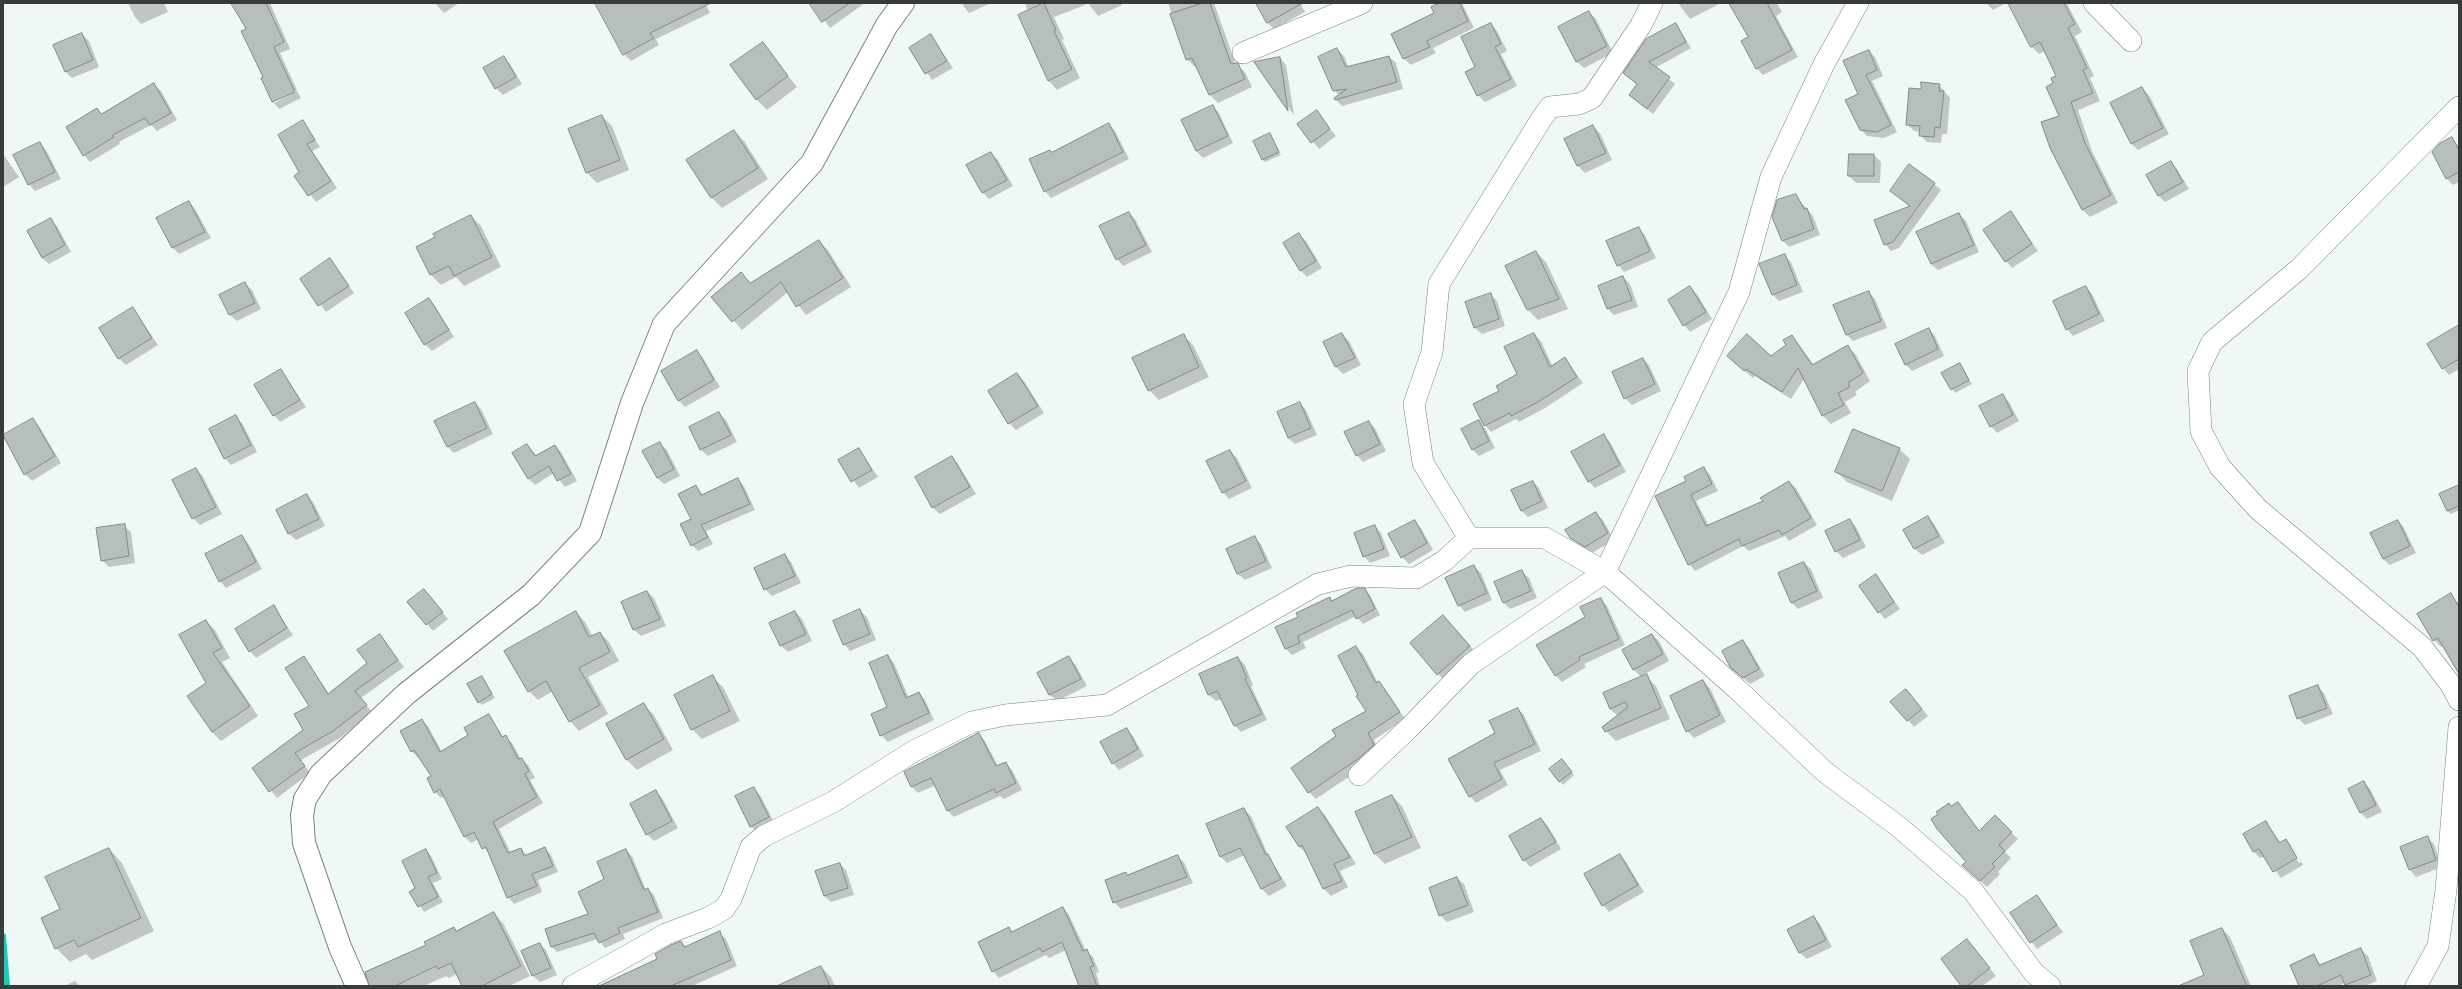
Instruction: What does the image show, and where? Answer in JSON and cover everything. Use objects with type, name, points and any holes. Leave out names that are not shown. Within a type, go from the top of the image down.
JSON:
[{"type":"main road","points":[[357,986],[340,947],[304,843],[302,815],[305,799],[321,774],[406,694],[531,595],[590,532],[632,403],[664,324],[812,163],[887,26],[903,3]]},
{"type":"street","points":[[1243,53],[1362,3]]},
{"type":"street","points":[[1469,538],[1423,463],[1414,404],[1432,352],[1439,284],[1550,107],[1580,104],[1592,98],[1641,25],[1652,3]]},
{"type":"street","points":[[1359,775],[1409,728],[1471,664],[1605,572],[1739,292],[1771,177],[1824,64],[1858,3]]},
{"type":"street","points":[[2094,3],[2131,41]]},
{"type":"street","points":[[2459,107],[2299,269],[2212,342],[2198,371],[2201,431],[2220,466],[2258,509],[2422,647],[2451,685],[2459,700]]},
{"type":"street","points":[[573,986],[666,934],[708,918],[724,909],[731,899],[751,847],[764,836],[832,802],[914,751],[972,722],[1005,715],[1107,705],[1318,584],[1351,576],[1416,578],[1444,561],[1469,538],[1545,538],[1605,572],[1737,689],[1825,772],[1899,827],[1973,891],[2034,973],[2050,986]]},
{"type":"street","points":[[2416,986],[2438,946],[2446,890],[2459,727]]},
{"type":"building","points":[[231,3],[266,3],[284,42],[274,47],[295,92],[272,102],[261,78],[263,77],[241,31],[246,29]]},
{"type":"building","points":[[595,3],[711,3],[650,33],[654,38],[623,55]]},
{"type":"building","points":[[809,3],[850,3],[822,22]]},
{"type":"building","points":[[1044,3],[1056,30],[1054,31],[1072,69],[1048,81],[1018,15]]},
{"type":"building","points":[[1203,3],[1210,3],[1231,64],[1238,63],[1245,79],[1209,95],[1192,58],[1186,60],[1170,14]]},
{"type":"building","points":[[1256,3],[1303,3],[1267,23]]},
{"type":"building","points":[[1440,3],[1460,3],[1468,21],[1427,41],[1430,47],[1403,59],[1391,34],[1434,13],[1431,7]]},
{"type":"building","points":[[1729,3],[1767,3],[1792,50],[1756,69],[1741,41],[1748,37]]},
{"type":"building","points":[[2008,3],[2064,3],[2075,24],[2068,28],[2087,68],[2083,70],[2093,93],[2071,102],[2085,143],[2111,195],[2082,210],[2050,148],[2041,122],[2059,116],[2046,87],[2053,83],[2051,78],[2056,76],[2040,42],[2031,47]]},
{"type":"building","points":[[1589,11],[1607,46],[1576,62],[1558,27]]},
{"type":"building","points":[[1491,23],[1501,44],[1495,47],[1511,79],[1477,96],[1465,72],[1475,67],[1461,37]]},
{"type":"building","points":[[1676,23],[1686,42],[1649,62],[1670,77],[1647,109],[1629,95],[1637,84],[1623,73],[1646,39]]},
{"type":"building","points":[[82,33],[93,60],[65,72],[53,45]]},
{"type":"building","points":[[931,34],[947,61],[925,74],[909,48]]},
{"type":"building","points":[[763,42],[788,76],[756,100],[730,65]]},
{"type":"building","points":[[1337,48],[1346,67],[1389,56],[1397,82],[1335,100],[1334,98],[1347,89],[1333,91],[1318,57]]},
{"type":"building","points":[[1869,50],[1877,70],[1866,75],[1891,125],[1877,132],[1860,130],[1845,100],[1858,94],[1843,61]]},
{"type":"building","points":[[504,56],[516,77],[495,89],[483,68]]},
{"type":"building","points":[[1280,57],[1288,111],[1254,62]]},
{"type":"building","points":[[1921,82],[1940,84],[1939,91],[1944,91],[1940,128],[1935,127],[1934,137],[1919,136],[1920,126],[1906,125],[1909,88],[1921,89]]},
{"type":"building","points":[[154,83],[171,113],[150,125],[145,118],[113,135],[114,137],[83,156],[66,127],[97,108],[101,114]]},
{"type":"building","points":[[2142,87],[2163,128],[2131,144],[2110,103]]},
{"type":"building","points":[[1213,105],[1228,136],[1196,151],[1181,120]]},
{"type":"building","points":[[1317,110],[1330,129],[1311,143],[1297,124]]},
{"type":"building","points":[[602,115],[620,160],[586,173],[568,129]]},
{"type":"building","points":[[303,120],[315,140],[307,144],[331,181],[308,196],[294,176],[299,172],[278,135]]},
{"type":"building","points":[[1109,123],[1123,152],[1044,192],[1029,159],[1050,150],[1052,152]]},
{"type":"building","points":[[1593,125],[1606,153],[1577,166],[1564,139]]},
{"type":"building","points":[[734,130],[758,168],[711,198],[686,160]]},
{"type":"building","points":[[1270,133],[1279,152],[1262,160],[1253,141]]},
{"type":"building","points":[[2452,137],[2459,150],[2459,172],[2446,179],[2432,152],[2439,144]]},
{"type":"building","points":[[40,142],[55,172],[28,185],[13,155]]},
{"type":"building","points":[[991,152],[1007,180],[982,193],[966,165]]},
{"type":"building","points":[[1849,154],[1874,154],[1874,176],[1848,176]]},
{"type":"building","points":[[2171,161],[2183,182],[2158,196],[2146,175]]},
{"type":"building","points":[[1909,164],[1935,183],[1893,242],[1884,245],[1874,220],[1910,206],[1890,191]]},
{"type":"building","points":[[1796,194],[1804,209],[1807,208],[1814,229],[1782,241],[1772,217],[1777,200]]},
{"type":"building","points":[[189,201],[205,232],[172,248],[156,218]]},
{"type":"building","points":[[2011,211],[2032,244],[2005,262],[1983,230]]},
{"type":"building","points":[[1129,212],[1146,245],[1116,260],[1099,226]]},
{"type":"building","points":[[1959,213],[1974,245],[1931,264],[1916,232]]},
{"type":"building","points":[[471,215],[492,257],[454,276],[449,266],[430,275],[416,247],[435,237],[433,234]]},
{"type":"building","points":[[51,218],[65,245],[42,258],[27,231]]},
{"type":"building","points":[[1639,227],[1650,251],[1617,266],[1606,241]]},
{"type":"building","points":[[1299,233],[1316,261],[1300,271],[1283,243]]},
{"type":"building","points":[[819,240],[843,278],[796,307],[781,282],[732,322],[711,297],[741,272],[750,283]]},
{"type":"building","points":[[1536,251],[1559,299],[1527,310],[1505,266]]},
{"type":"building","points":[[1785,254],[1797,285],[1772,295],[1759,264]]},
{"type":"building","points":[[330,258],[349,286],[318,306],[300,279]]},
{"type":"building","points":[[1623,276],[1632,300],[1607,309],[1598,286]]},
{"type":"building","points":[[245,282],[255,303],[229,315],[219,295]]},
{"type":"building","points":[[1690,286],[1706,312],[1683,326],[1668,300]]},
{"type":"building","points":[[2086,286],[2099,314],[2066,330],[2053,301]]},
{"type":"building","points":[[1869,291],[1881,321],[1846,335],[1833,305]]},
{"type":"building","points":[[1491,293],[1499,319],[1474,328],[1465,302]]},
{"type":"building","points":[[429,298],[449,330],[424,345],[405,313]]},
{"type":"building","points":[[133,307],[152,338],[118,359],[99,328]]},
{"type":"building","points":[[2459,325],[2459,359],[2442,369],[2427,344]]},
{"type":"building","points":[[1929,328],[1938,349],[1905,365],[1895,344]]},
{"type":"building","points":[[1342,333],[1355,358],[1335,367],[1323,342]]},
{"type":"building","points":[[1534,333],[1550,367],[1565,357],[1577,377],[1538,402],[1511,416],[1510,413],[1484,426],[1473,404],[1499,391],[1496,386],[1517,374],[1504,347]]},
{"type":"building","points":[[1184,334],[1199,367],[1148,391],[1132,358]]},
{"type":"building","points":[[1747,334],[1771,356],[1786,345],[1783,340],[1792,335],[1812,365],[1848,345],[1863,373],[1848,383],[1850,387],[1838,393],[1844,405],[1822,416],[1798,368],[1782,392],[1746,369],[1744,371],[1727,356]]},
{"type":"building","points":[[697,350],[714,380],[678,401],[661,371]]},
{"type":"building","points":[[1643,358],[1655,384],[1624,399],[1612,372]]},
{"type":"building","points":[[1960,363],[1969,380],[1951,390],[1941,373]]},
{"type":"building","points":[[281,369],[300,400],[273,416],[254,385]]},
{"type":"building","points":[[1017,373],[1038,406],[1008,424],[988,391]]},
{"type":"building","points":[[2003,394],[2013,415],[1990,427],[1979,406]]},
{"type":"building","points":[[475,402],[487,428],[447,447],[434,421]]},
{"type":"building","points":[[1300,402],[1311,428],[1288,438],[1277,412]]},
{"type":"building","points":[[719,412],[731,435],[700,450],[689,427]]},
{"type":"building","points":[[236,415],[251,445],[224,459],[209,429]]},
{"type":"building","points":[[33,418],[55,456],[24,475],[3,435]]},
{"type":"building","points":[[1479,420],[1489,441],[1472,450],[1461,429]]},
{"type":"building","points":[[1369,421],[1380,444],[1356,456],[1344,432]]},
{"type":"building","points":[[1853,429],[1900,448],[1882,491],[1835,472]]},
{"type":"building","points":[[1604,434],[1620,465],[1588,482],[1571,452]]},
{"type":"building","points":[[660,442],[674,469],[657,478],[642,451]]},
{"type":"building","points":[[527,444],[535,456],[555,445],[571,474],[557,481],[549,466],[528,479],[512,453]]},
{"type":"building","points":[[859,448],[872,470],[851,482],[838,460]]},
{"type":"building","points":[[1230,450],[1246,481],[1222,493],[1206,461]]},
{"type":"building","points":[[952,456],[970,487],[932,508],[915,477]]},
{"type":"building","points":[[1704,467],[1712,484],[1691,495],[1706,526],[1763,501],[1760,498],[1789,481],[1811,518],[1782,535],[1779,530],[1742,546],[1739,539],[1688,565],[1655,496],[1686,481],[1684,477]]},
{"type":"building","points":[[196,468],[216,507],[192,519],[172,480]]},
{"type":"building","points":[[738,478],[750,504],[701,525],[708,537],[691,546],[680,524],[691,519],[678,494],[696,485],[701,495]]},
{"type":"building","points":[[1533,481],[1542,501],[1521,511],[1511,490]]},
{"type":"building","points":[[2459,485],[2459,506],[2447,511],[2439,494]]},
{"type":"building","points":[[307,494],[319,519],[288,534],[276,510]]},
{"type":"building","points":[[1596,512],[1608,533],[1585,547],[1570,538],[1565,530]]},
{"type":"building","points":[[1928,516],[1939,536],[1914,549],[1903,530]]},
{"type":"building","points":[[1850,519],[1860,540],[1835,552],[1825,531]]},
{"type":"building","points":[[1415,520],[1427,543],[1401,558],[1388,534]]},
{"type":"building","points":[[2398,520],[2410,546],[2383,559],[2370,533]]},
{"type":"building","points":[[125,524],[129,556],[101,561],[96,528]]},
{"type":"building","points":[[1375,525],[1384,549],[1363,557],[1354,533]]},
{"type":"building","points":[[242,535],[256,562],[219,582],[205,554]]},
{"type":"building","points":[[1255,536],[1266,561],[1237,574],[1226,549]]},
{"type":"building","points":[[785,554],[795,576],[764,590],[754,568]]},
{"type":"building","points":[[1804,562],[1817,591],[1791,603],[1778,573]]},
{"type":"building","points":[[1474,565],[1487,593],[1458,606],[1445,578]]},
{"type":"building","points":[[1522,570],[1531,591],[1503,603],[1494,582]]},
{"type":"building","points":[[1876,574],[1894,602],[1878,613],[1859,586]]},
{"type":"building","points":[[1357,588],[1365,588],[1375,609],[1356,619],[1352,610],[1298,636],[1300,643],[1285,649],[1275,627],[1298,617],[1296,613],[1330,597],[1331,601]]},
{"type":"building","points":[[424,589],[443,612],[426,625],[407,602]]},
{"type":"building","points":[[647,591],[660,619],[633,630],[621,602]]},
{"type":"building","points":[[2451,593],[2459,607],[2459,674],[2438,638],[2433,641],[2417,614]]},
{"type":"building","points":[[1601,598],[1619,639],[1579,657],[1580,660],[1555,676],[1536,645],[1585,617],[1580,607]]},
{"type":"building","points":[[274,605],[287,628],[249,652],[235,629]]},
{"type":"building","points":[[860,609],[870,634],[843,645],[833,621]]},
{"type":"building","points":[[576,611],[589,637],[600,632],[610,652],[579,668],[600,705],[569,722],[546,681],[528,692],[504,651]]},
{"type":"building","points":[[795,611],[806,634],[780,646],[769,623]]},
{"type":"building","points":[[1443,615],[1470,646],[1437,675],[1410,643]]},
{"type":"building","points":[[206,620],[222,648],[213,653],[250,706],[212,732],[187,696],[206,683],[179,635]]},
{"type":"building","points":[[380,634],[398,660],[355,691],[367,705],[333,731],[295,753],[305,766],[269,792],[252,768],[303,730],[294,714],[309,706],[285,668],[304,656],[328,694],[367,663],[357,650]]},
{"type":"building","points":[[1652,634],[1663,654],[1633,670],[1622,650]]},
{"type":"building","points":[[1743,640],[1759,669],[1743,678],[1730,667],[1722,651]]},
{"type":"building","points":[[1356,646],[1376,683],[1379,681],[1400,712],[1368,733],[1374,745],[1358,759],[1308,793],[1291,768],[1336,736],[1332,730],[1366,711],[1356,696],[1358,695],[1338,656]]},
{"type":"building","points":[[888,655],[906,698],[919,692],[929,713],[880,736],[871,714],[887,707],[869,663]]},
{"type":"building","points":[[1069,656],[1081,679],[1049,695],[1037,673]]},
{"type":"building","points":[[1238,657],[1247,678],[1245,679],[1262,714],[1234,726],[1217,691],[1208,695],[1199,674]]},
{"type":"building","points":[[1647,674],[1661,708],[1605,732],[1602,727],[1628,707],[1625,702],[1610,709],[1603,693]]},
{"type":"building","points":[[713,675],[730,711],[691,730],[674,695]]},
{"type":"building","points":[[482,676],[492,694],[478,703],[467,684]]},
{"type":"building","points":[[1703,680],[1720,715],[1686,732],[1670,696]]},
{"type":"building","points":[[2318,685],[2327,708],[2297,719],[2289,696]]},
{"type":"building","points":[[1906,689],[1922,709],[1907,721],[1890,702]]},
{"type":"building","points":[[644,703],[664,739],[626,760],[606,724]]},
{"type":"building","points":[[1518,708],[1535,744],[1494,763],[1502,779],[1469,797],[1448,759],[1495,733],[1489,721]]},
{"type":"building","points":[[489,714],[502,737],[506,735],[518,759],[522,758],[529,771],[525,774],[537,797],[493,822],[508,853],[521,848],[524,856],[545,847],[553,866],[532,874],[537,886],[507,898],[486,847],[482,849],[474,832],[464,837],[440,789],[434,793],[427,778],[431,776],[414,750],[411,752],[400,731],[422,719],[440,752],[468,735],[464,728]]},
{"type":"building","points":[[1127,728],[1138,749],[1112,764],[1100,742]]},
{"type":"building","points":[[979,733],[996,766],[1006,762],[1016,783],[996,793],[994,789],[947,811],[931,778],[911,787],[904,772]]},
{"type":"building","points":[[1562,759],[1572,772],[1559,782],[1549,769]]},
{"type":"building","points":[[2364,781],[2376,805],[2360,813],[2348,789]]},
{"type":"building","points":[[754,787],[769,817],[750,827],[735,796]]},
{"type":"building","points":[[656,790],[672,821],[646,835],[630,804]]},
{"type":"building","points":[[1392,795],[1412,837],[1374,854],[1355,812]]},
{"type":"building","points":[[1958,802],[1979,831],[1995,815],[2012,832],[1999,845],[2005,851],[1992,864],[1995,867],[1980,881],[1962,865],[1966,862],[1937,829],[1931,819],[1938,814],[1936,812],[1949,803],[1951,806]]},
{"type":"building","points":[[1318,807],[1350,857],[1334,864],[1342,881],[1323,889],[1302,845],[1299,847],[1286,827]]},
{"type":"building","points":[[1244,808],[1266,855],[1268,854],[1281,879],[1261,889],[1240,848],[1220,857],[1206,824]]},
{"type":"building","points":[[1541,818],[1556,842],[1523,861],[1509,836]]},
{"type":"building","points":[[2266,821],[2279,843],[2286,839],[2297,858],[2273,872],[2259,849],[2253,852],[2243,834]]},
{"type":"building","points":[[2428,836],[2436,860],[2409,870],[2400,847]]},
{"type":"building","points":[[109,848],[141,918],[78,947],[74,940],[55,949],[41,918],[60,909],[45,877]]},
{"type":"building","points":[[426,849],[437,873],[428,877],[438,897],[418,907],[409,892],[415,888],[402,861]]},
{"type":"building","points":[[626,849],[644,890],[648,888],[658,912],[618,928],[620,933],[599,943],[594,933],[551,947],[545,929],[588,914],[578,892],[604,879],[597,862]]},
{"type":"building","points":[[1620,854],[1638,885],[1602,906],[1584,874]]},
{"type":"building","points":[[1178,855],[1187,877],[1113,903],[1105,880],[1126,872],[1127,875]]},
{"type":"building","points":[[840,863],[848,888],[824,896],[815,871]]},
{"type":"building","points":[[1457,877],[1468,905],[1439,916],[1429,888]]},
{"type":"building","points":[[2037,895],[2057,925],[2030,943],[2010,913]]},
{"type":"building","points":[[1063,907],[1083,951],[1087,949],[1094,966],[1090,967],[1097,986],[1079,986],[1062,942],[1042,952],[1040,948],[992,972],[978,942],[1009,927],[1011,932]]},
{"type":"building","points":[[494,912],[521,966],[482,986],[462,986],[451,963],[438,969],[436,966],[395,986],[369,986],[365,972],[426,945],[424,942],[454,927],[456,931]]},
{"type":"building","points":[[1814,916],[1826,940],[1799,953],[1787,930]]},
{"type":"building","points":[[2222,928],[2247,986],[2178,986],[2204,975],[2190,941]]},
{"type":"building","points":[[720,931],[731,960],[671,986],[599,986],[657,959],[655,954],[671,945],[681,941],[684,947]]},
{"type":"building","points":[[1967,939],[1990,968],[1967,986],[1961,986],[1941,959]]},
{"type":"building","points":[[540,943],[551,968],[532,976],[521,951]]},
{"type":"building","points":[[2361,948],[2371,975],[2345,985],[2341,975],[2317,986],[2299,986],[2290,965],[2314,954],[2319,965]]},
{"type":"building","points":[[821,966],[830,986],[777,986]]},
{"type":"waterway","points":[[3,936],[7,986]]}]
